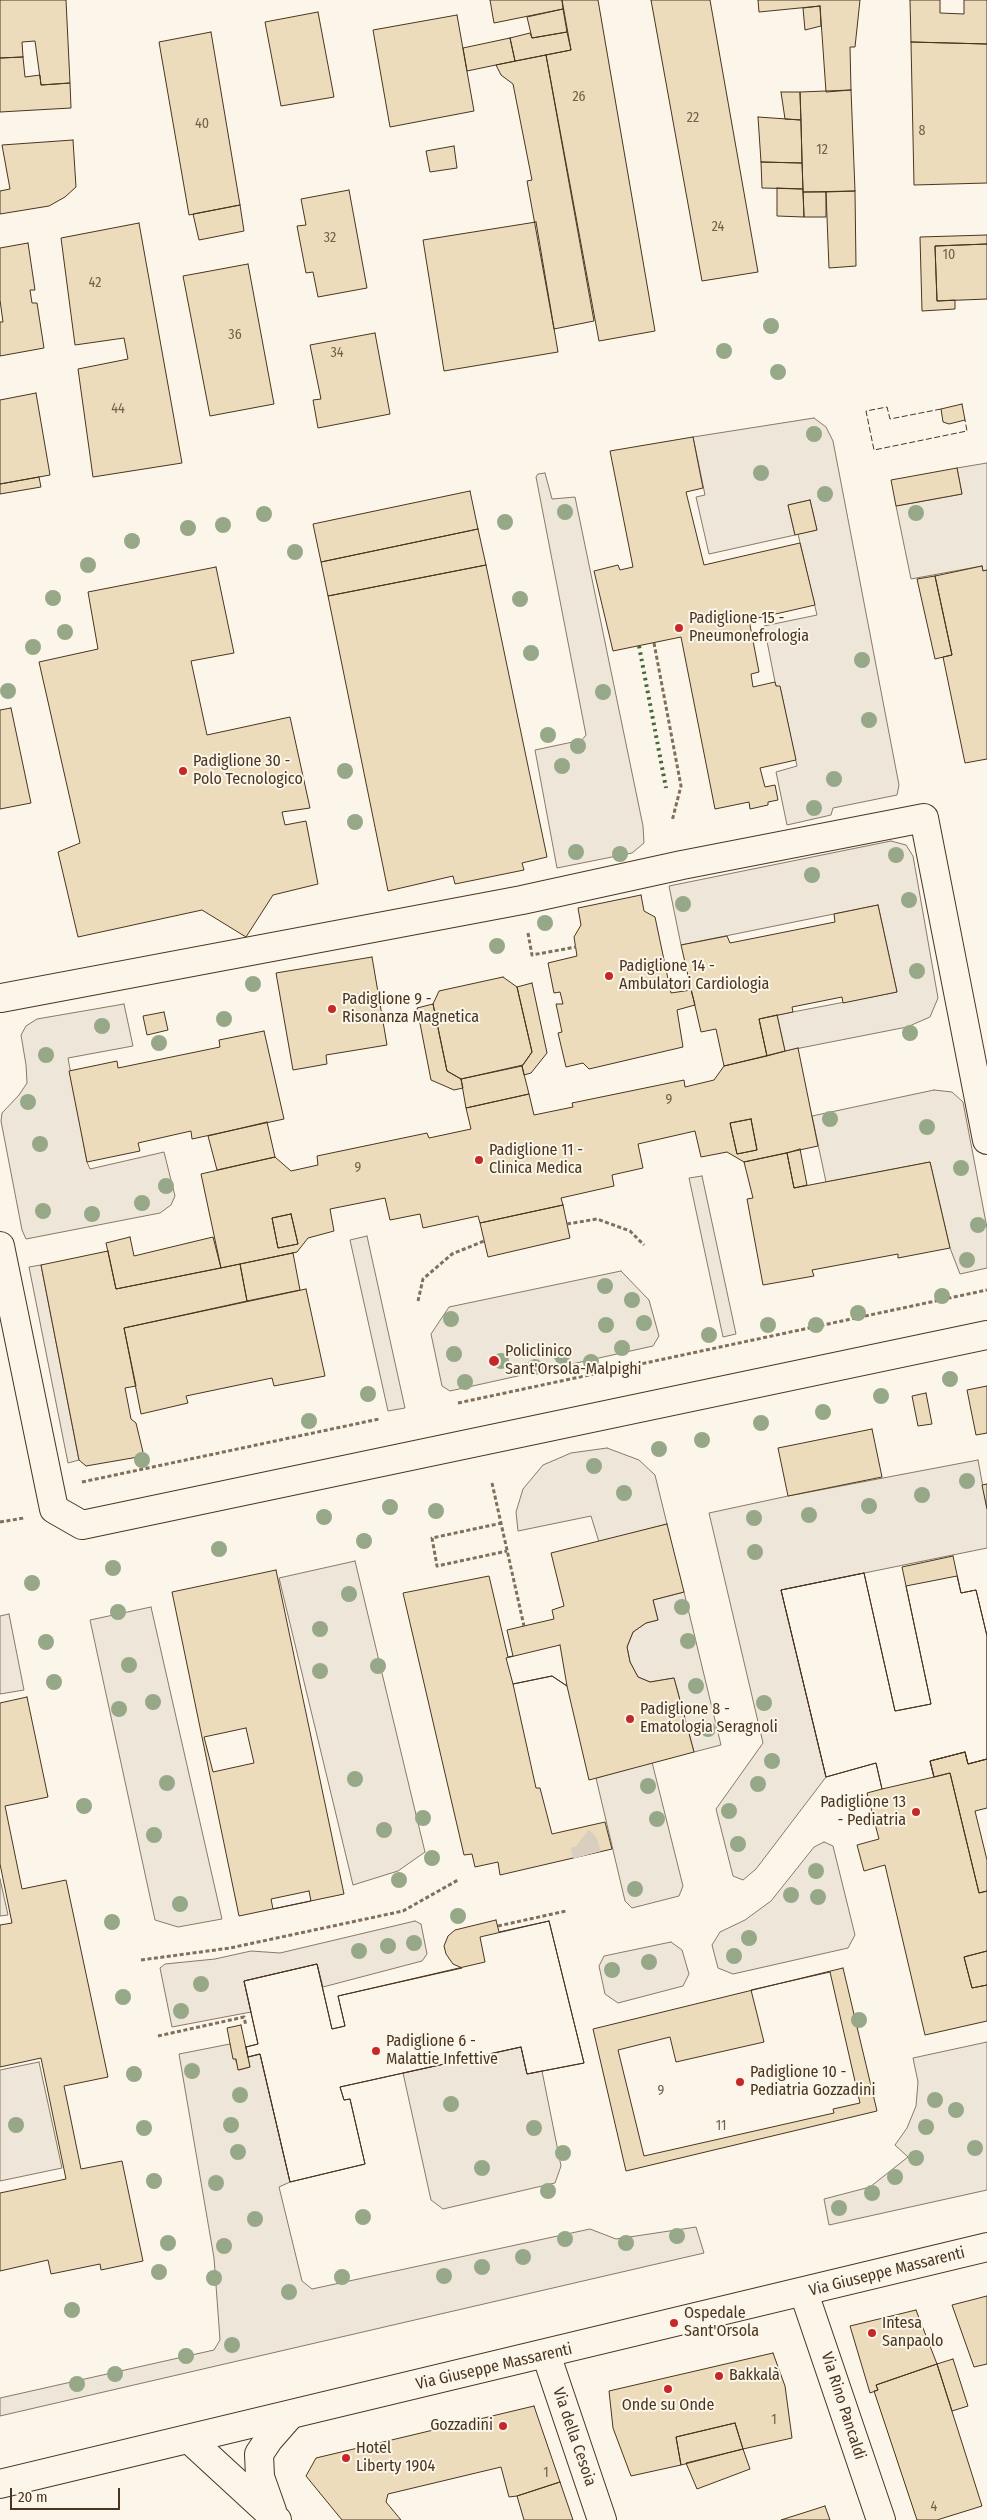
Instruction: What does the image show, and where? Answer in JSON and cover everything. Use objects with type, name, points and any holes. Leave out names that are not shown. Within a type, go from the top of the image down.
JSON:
[{"type":"main road","points":[[1,998],[522,900],[682,864],[924,818],[987,1140]]},
{"type":"main road","points":[[0,1246],[54,1509],[82,1525],[987,1335]]},
{"type":"main road","name":"Via Giuseppe Massarenti","points":[[0,2484],[987,2248]]},
{"type":"main road","name":"Via Rino Pancaldi","points":[[804,2293],[881,2520]]},
{"type":"main road","name":"Via della Cesoia","points":[[546,2354],[602,2520]]},
{"type":"main road","points":[[275,2517],[260,2477],[259,2454],[269,2439],[290,2415]]},
{"type":"main road","points":[[189,2439],[275,2517]]},
{"type":"path","points":[[654,642],[681,786],[672,821]]},
{"type":"path","points":[[522,900],[532,955],[576,947]]},
{"type":"path","points":[[567,1224],[597,1219],[630,1231],[644,1245]]},
{"type":"path","points":[[418,1301],[423,1279],[452,1254],[484,1242]]},
{"type":"path","points":[[458,1403],[987,1290]]},
{"type":"path","points":[[74,1484],[379,1419]]},
{"type":"path","points":[[492,1483],[524,1626]]},
{"type":"path","points":[[0,1522],[20,1519]]},
{"type":"path","points":[[502,1523],[432,1538],[437,1566],[507,1551]]},
{"type":"path","points":[[141,1960],[230,1948],[403,1911],[458,1880]]},
{"type":"path","points":[[498,1926],[566,1911]]},
{"type":"path","points":[[158,2036],[244,2017],[246,2026]]},
{"type":"shaded area","points":[[814,418],[826,427],[833,441],[899,785],[897,795],[833,808],[831,815],[787,825],[776,772],[797,766],[780,687],[776,686],[775,682],[764,626],[817,615],[798,534],[817,530],[810,500],[788,505],[795,535],[709,554],[696,497],[705,495],[693,437]]},
{"type":"shaded area","points":[[987,463],[987,570],[983,571],[982,566],[911,579],[896,506],[962,494],[957,468]]},
{"type":"shaded area","points":[[545,473],[552,499],[575,497],[643,826],[644,843],[632,853],[557,868],[535,750],[582,740],[586,735],[536,477],[538,474]]},
{"type":"shaded area","points":[[891,841],[906,845],[913,856],[938,998],[930,1017],[907,1027],[785,1051],[777,1015],[897,992],[878,905],[681,945],[669,886]]},
{"type":"shaded area","points":[[124,1004],[133,1046],[68,1058],[87,1162],[90,1169],[164,1152],[175,1196],[171,1205],[160,1213],[26,1239],[22,1230],[1,1121],[2,1113],[19,1095],[27,1083],[21,1035],[26,1026],[37,1019]]},
{"type":"shaded area","points":[[934,1090],[952,1092],[963,1102],[987,1228],[987,1268],[960,1274],[950,1248],[930,1162],[826,1182],[812,1116]]},
{"type":"shaded area","points":[[702,1176],[736,1334],[723,1337],[689,1178]]},
{"type":"shaded area","points":[[367,1236],[405,1408],[388,1411],[350,1240]]},
{"type":"shaded area","points":[[41,1265],[79,1460],[68,1463],[29,1267]]},
{"type":"shaded area","points":[[621,1271],[649,1300],[659,1336],[653,1346],[450,1391],[442,1386],[431,1334],[449,1307]]},
{"type":"shaded area","points":[[607,1448],[639,1460],[655,1475],[667,1524],[599,1542],[591,1516],[518,1531],[516,1512],[523,1489],[543,1465],[571,1453]]},
{"type":"shaded area","points":[[978,1460],[987,1509],[987,1548],[781,1590],[826,1777],[756,1869],[743,1880],[733,1876],[716,1809],[763,1743],[709,1513]]},
{"type":"shaded area","points":[[355,1561],[425,1852],[398,1871],[353,1885],[279,1578]]},
{"type":"shaded area","points":[[684,1592],[721,1745],[694,1752],[674,1678],[650,1682],[638,1677],[630,1662],[627,1647],[633,1632],[646,1623],[658,1620],[653,1600]]},
{"type":"shaded area","points":[[151,1607],[222,1919],[178,1927],[155,1920],[90,1620]]},
{"type":"shaded area","points":[[9,1614],[24,1690],[0,1694],[0,1616]]},
{"type":"shaded area","points":[[652,1762],[683,1886],[679,1896],[632,1908],[625,1901],[596,1778]]},
{"type":"shaded area","points":[[824,1842],[833,1846],[855,1935],[848,1948],[733,1974],[718,1968],[712,1945],[720,1932],[745,1920],[771,1901],[814,1847]]},
{"type":"shaded area","points":[[0,1879],[8,1915],[0,1916]]},
{"type":"shaded area","points":[[415,1921],[421,1924],[427,1954],[422,1961],[323,1987],[317,1964],[244,1981],[251,2012],[172,2027],[160,1968],[165,1964],[215,1959],[251,1951],[280,1953]]},
{"type":"shaded area","points":[[671,1942],[682,1950],[689,1974],[683,1986],[618,2003],[605,1994],[599,1966],[604,1956]]},
{"type":"shaded area","points":[[987,2042],[987,2190],[829,2225],[824,2199],[870,2187],[908,2157],[895,2145],[907,2128],[916,2106],[918,2082],[913,2058]]},
{"type":"shaded area","points":[[230,2044],[239,2070],[250,2067],[248,2057],[260,2054],[290,2182],[279,2187],[302,2281],[312,2289],[590,2229],[616,2239],[696,2227],[704,2253],[0,2416],[0,2398],[214,2350],[220,2340],[214,2258],[179,2054]]},
{"type":"shaded area","points":[[521,2047],[527,2074],[542,2071],[561,2166],[555,2183],[443,2209],[431,2200],[403,2073]]},
{"type":"shaded area","points":[[39,2062],[62,2168],[0,2181],[0,2070]]},
{"type":"building","points":[[0,0],[66,0],[70,83],[41,85],[35,41],[22,42],[23,57],[0,58]]},
{"type":"building","points":[[490,0],[562,0],[563,9],[494,23]]},
{"type":"building","points":[[562,0],[598,0],[655,331],[599,341],[546,55],[571,50]]},
{"type":"building","points":[[651,0],[710,0],[758,272],[702,281]]},
{"type":"building","points":[[758,0],[860,0],[855,47],[850,47],[851,90],[826,92],[820,6],[759,12]]},
{"type":"building","points":[[910,0],[940,0],[940,13],[964,14],[964,0],[987,0],[987,44],[911,42]]},
{"type":"building","points":[[820,6],[821,26],[805,30],[803,8]]},
{"type":"building","points":[[563,9],[567,32],[532,38],[527,17]]},
{"type":"building","points":[[318,12],[334,97],[281,106],[265,22]]},
{"type":"building","points":[[457,15],[474,111],[390,127],[373,30]]},
{"type":"building","points":[[211,32],[240,205],[189,215],[159,42]]},
{"type":"building","points":[[567,32],[571,50],[515,61],[510,38],[530,33],[532,38]]},
{"type":"building","points":[[510,38],[515,61],[467,71],[463,48]]},
{"type":"building","points":[[911,42],[987,44],[987,183],[914,185]]},
{"type":"building","points":[[546,55],[594,321],[554,329],[527,181],[532,180],[513,84],[501,75],[496,65]]},
{"type":"building","points":[[23,57],[25,77],[40,75],[41,85],[70,83],[71,108],[0,112],[0,58]]},
{"type":"building","points":[[851,90],[855,191],[803,192],[800,92]]},
{"type":"building","points":[[781,92],[800,92],[801,120],[785,119]]},
{"type":"building","points":[[758,117],[801,120],[802,163],[761,162]]},
{"type":"building","points":[[73,140],[76,187],[65,197],[49,206],[0,214],[0,191],[10,189],[2,145]]},
{"type":"building","points":[[454,146],[457,168],[430,172],[426,151]]},
{"type":"building","points":[[761,162],[802,163],[803,189],[762,188]]},
{"type":"building","points":[[777,188],[803,189],[804,217],[777,216]]},
{"type":"building","points":[[349,190],[367,288],[318,297],[313,272],[306,273],[297,226],[306,225],[301,199]]},
{"type":"building","points":[[855,191],[856,266],[829,268],[826,192]]},
{"type":"building","points":[[803,192],[826,192],[826,217],[804,217]]},
{"type":"building","points":[[240,205],[244,231],[199,240],[193,214]]},
{"type":"building","points":[[536,222],[558,352],[444,371],[423,240]]},
{"type":"building","points":[[139,223],[182,463],[93,477],[78,369],[128,359],[124,338],[75,345],[61,238]]},
{"type":"building","points":[[987,235],[987,244],[935,246],[937,301],[955,300],[955,309],[922,311],[920,237]]},
{"type":"building","points":[[28,243],[35,290],[30,290],[32,303],[37,303],[44,348],[0,356],[0,322],[3,322],[0,300],[0,248]]},
{"type":"building","points":[[987,244],[987,299],[937,301],[935,246]]},
{"type":"building","points":[[248,264],[274,404],[210,416],[183,276]]},
{"type":"building","points":[[375,333],[390,414],[318,428],[313,400],[321,399],[310,345]]},
{"type":"building","points":[[36,393],[50,475],[0,484],[0,400]]},
{"type":"building","points":[[962,404],[965,420],[949,424],[943,422],[941,409]]},
{"type":"building","name":"Padiglione 15 - Pneumonefrologia","points":[[693,437],[703,488],[686,492],[704,565],[800,543],[815,605],[749,620],[759,672],[751,674],[753,687],[775,682],[776,686],[780,686],[796,760],[760,768],[765,787],[775,785],[778,800],[768,802],[768,805],[750,809],[749,802],[715,809],[681,637],[613,651],[594,571],[618,565],[620,570],[633,567],[610,451]]},
{"type":"building","points":[[957,468],[962,494],[896,506],[891,480]]},
{"type":"building","points":[[39,477],[41,487],[0,494],[0,484]]},
{"type":"building","points":[[470,491],[478,529],[321,562],[313,524]]},
{"type":"building","points":[[810,500],[817,530],[795,535],[788,505]]},
{"type":"building","points":[[478,529],[486,565],[328,596],[321,562]]},
{"type":"building","points":[[486,565],[547,857],[522,863],[524,870],[455,884],[453,876],[388,891],[328,596]]},
{"type":"building","points":[[982,566],[983,571],[987,570],[987,759],[965,763],[943,657],[952,655],[935,576]]},
{"type":"building","name":"Padiglione 30 - Polo Tecnologico","points":[[216,567],[234,653],[191,661],[207,735],[290,717],[310,808],[282,812],[285,825],[306,821],[318,884],[273,895],[246,937],[202,910],[78,937],[58,852],[80,843],[39,662],[98,649],[88,592]]},
{"type":"building","points":[[935,576],[952,655],[935,659],[917,579]]},
{"type":"building","points":[[11,708],[31,803],[0,809],[0,710]]},
{"type":"building","name":"Padiglione 14 - Ambulatori Cardiologia","points":[[641,895],[644,911],[655,917],[671,993],[691,990],[695,1005],[677,1010],[683,1047],[589,1069],[583,1063],[566,1067],[558,1033],[562,1032],[556,1004],[563,1004],[560,992],[554,993],[548,963],[577,956],[574,937],[581,925],[578,908]]},
{"type":"building","points":[[878,905],[897,992],[843,1003],[842,997],[792,1007],[793,1012],[759,1019],[767,1056],[724,1066],[716,1029],[701,1032],[681,945],[727,936],[730,943],[835,922],[834,914]]},
{"type":"building","name":"Padiglione 9 - Risonanza Magnetica","points":[[372,957],[387,1045],[326,1055],[327,1064],[293,1070],[276,973]]},
{"type":"building","points":[[503,977],[517,987],[532,1052],[523,1065],[461,1079],[447,1071],[433,1004],[439,991]]},
{"type":"building","points":[[532,983],[547,1053],[531,1073],[524,1075],[522,1066],[532,1052],[517,987]]},
{"type":"building","points":[[433,1004],[447,1071],[461,1079],[463,1088],[454,1090],[431,1080],[417,1008]]},
{"type":"building","points":[[164,1012],[168,1030],[147,1035],[143,1016]]},
{"type":"building","points":[[777,1015],[785,1051],[767,1056],[759,1019]]},
{"type":"building","points":[[264,1031],[284,1119],[192,1139],[191,1131],[138,1143],[140,1151],[87,1162],[69,1071],[117,1061],[118,1068],[220,1047],[219,1040]]},
{"type":"building","name":"Padiglione 11 - Clinica Medica","points":[[798,1048],[818,1146],[744,1162],[727,1152],[701,1157],[695,1131],[638,1144],[643,1168],[612,1175],[614,1186],[561,1198],[563,1205],[480,1223],[478,1216],[423,1228],[420,1214],[390,1220],[385,1198],[330,1209],[334,1231],[308,1238],[297,1252],[221,1268],[201,1174],[275,1157],[291,1171],[318,1165],[317,1156],[427,1133],[429,1138],[471,1129],[466,1108],[529,1094],[534,1115],[573,1107],[572,1103],[684,1080],[685,1087],[714,1080],[724,1066]],"holes":[[[751,1119],[757,1150],[737,1154],[730,1123]],[[291,1214],[298,1244],[278,1248],[272,1218]]]},
{"type":"building","points":[[522,1066],[529,1094],[466,1108],[461,1079]]},
{"type":"building","points":[[751,1119],[757,1150],[737,1154],[730,1123]]},
{"type":"building","points":[[267,1122],[275,1157],[217,1170],[208,1136]]},
{"type":"building","points":[[800,1149],[807,1185],[794,1188],[787,1153]]},
{"type":"building","points":[[787,1153],[794,1188],[930,1162],[950,1248],[898,1258],[898,1254],[812,1270],[814,1276],[763,1285],[747,1199],[753,1198],[744,1162]]},
{"type":"building","points":[[563,1205],[570,1238],[488,1257],[480,1223]]},
{"type":"building","points":[[291,1214],[298,1244],[278,1248],[272,1218]]},
{"type":"building","points":[[130,1237],[134,1256],[213,1237],[221,1268],[116,1289],[106,1243]]},
{"type":"building","points":[[108,1251],[116,1289],[240,1264],[247,1301],[124,1328],[136,1386],[125,1388],[131,1419],[136,1423],[143,1452],[138,1457],[86,1466],[79,1460],[41,1265]]},
{"type":"building","points":[[293,1253],[300,1290],[247,1301],[240,1264]]},
{"type":"building","points":[[306,1289],[325,1376],[274,1386],[272,1378],[186,1396],[188,1403],[141,1414],[124,1328]]},
{"type":"building","points":[[987,1386],[987,1433],[976,1435],[967,1390]]},
{"type":"building","points":[[926,1393],[932,1424],[918,1426],[912,1396]]},
{"type":"building","points":[[872,1429],[882,1477],[788,1496],[778,1448]]},
{"type":"building","points":[[987,1484],[987,1509],[982,1485]]},
{"type":"building","name":"Padiglione 8 - Ematologia Seragnoli","points":[[667,1524],[684,1592],[653,1600],[658,1620],[646,1623],[633,1632],[627,1647],[630,1662],[638,1677],[650,1682],[674,1678],[694,1752],[589,1780],[567,1686],[552,1676],[513,1684],[536,1788],[540,1788],[552,1834],[605,1822],[612,1849],[500,1875],[498,1862],[475,1867],[472,1854],[464,1855],[403,1593],[489,1576],[508,1657],[513,1656],[507,1630],[554,1619],[552,1610],[564,1606],[551,1553]]},
{"type":"building","name":"Padiglione 13 - Pediatria","points":[[953,1556],[961,1593],[976,1590],[987,1636],[987,1759],[968,1764],[965,1752],[930,1761],[934,1777],[950,1773],[979,1893],[987,1891],[987,1951],[964,1957],[972,1988],[987,1985],[987,2021],[925,2035],[885,1865],[864,1871],[857,1845],[879,1839],[867,1793],[882,1789],[876,1763],[826,1777],[781,1590],[864,1573],[895,1711],[931,1704],[902,1567]]},
{"type":"building","points":[[276,1570],[344,1894],[239,1916],[172,1592]]},
{"type":"building","points":[[864,1573],[895,1711],[931,1704],[906,1586],[957,1576],[961,1593],[976,1590],[987,1636],[987,1759],[968,1764],[965,1752],[930,1761],[934,1777],[882,1789],[876,1763],[826,1777],[781,1590]]},
{"type":"building","points":[[560,1645],[567,1686],[552,1676],[513,1684],[506,1658]]},
{"type":"building","points":[[27,1697],[48,1797],[5,1806],[22,1889],[66,1880],[108,2077],[64,2086],[81,2169],[122,2161],[143,2261],[101,2270],[100,2264],[51,2274],[48,2260],[0,2271],[0,2193],[66,2179],[41,2058],[0,2067],[0,1925],[12,1923],[0,1864],[0,1703]]},
{"type":"building","points":[[246,1728],[254,1763],[213,1772],[204,1737]]},
{"type":"building","points":[[965,1752],[968,1764],[987,1759],[987,1808],[975,1811],[987,1860],[987,1891],[979,1893],[950,1773],[934,1777],[930,1761]]},
{"type":"building","points":[[309,1891],[311,1901],[273,1909],[271,1899]]},
{"type":"building","name":"Padiglione 6 - Malattie Infettive","points":[[496,1920],[499,1932],[549,1921],[584,2063],[527,2074],[521,2047],[340,2087],[344,2100],[350,2099],[365,2164],[290,2182],[260,2054],[248,2057],[246,2047],[258,2044],[244,1981],[317,1964],[332,2029],[345,2026],[338,1996],[462,1968],[453,1964],[446,1954],[444,1946],[448,1936],[455,1930]]},
{"type":"building","name":"Padiglione 6 - Malattie Infettive","points":[[549,1921],[584,2063],[527,2074],[521,2047],[340,2087],[344,2100],[350,2099],[365,2164],[290,2182],[260,2054],[248,2057],[246,2047],[258,2044],[244,1981],[317,1964],[332,2029],[345,2026],[338,1996],[485,1962],[480,1937]]},
{"type":"building","points":[[987,1951],[987,1985],[972,1988],[964,1957]]},
{"type":"building","name":"Padiglione 10 - Pediatria Gozzadini","points":[[843,1968],[877,2111],[626,2171],[593,2029]]},
{"type":"building","name":"Padiglione 10 - Pediatria Gozzadini","points":[[830,1972],[860,2103],[833,2109],[834,2113],[644,2156],[618,2050],[670,2037],[676,2062],[764,2042],[751,1990]]},
{"type":"building","points":[[241,2025],[250,2067],[238,2070],[236,2059],[233,2059],[227,2028]]},
{"type":"building","points":[[987,2296],[987,2364],[974,2367],[952,2305]]},
{"type":"building","points":[[916,2310],[937,2364],[876,2385],[878,2390],[870,2393],[850,2326]]},
{"type":"building","points":[[773,2353],[785,2386],[792,2438],[743,2449],[735,2423],[676,2437],[681,2465],[631,2476],[613,2428],[609,2391]]},
{"type":"building","points":[[953,2359],[968,2406],[952,2411],[937,2364]]},
{"type":"building","points":[[937,2364],[982,2506],[937,2520],[917,2520],[874,2391],[878,2390],[876,2385]]},
{"type":"building","points":[[534,2406],[560,2482],[517,2496],[509,2497],[501,2467],[388,2494],[386,2502],[401,2520],[342,2520],[306,2476],[316,2458]]},
{"type":"building","points":[[735,2423],[743,2449],[681,2465],[676,2437]]},
{"type":"building","points":[[743,2449],[750,2469],[697,2489],[686,2463]]},
{"type":"building","points":[[560,2482],[573,2520],[524,2520],[517,2496]]},
{"type":"building","points":[[825,2506],[830,2520],[781,2520]]},
{"type":"tunnel","points":[[580,1841],[584,1844],[587,1855]]},
{"type":"hedge","points":[[639,646],[666,788]]},
{"type":"fence","points":[[941,409],[890,419],[887,407],[866,411],[874,450],[967,431],[965,420]]},
{"type":"place","name":"Padiglione 15 - Pneumonefrologia","points":[[679,628]]},
{"type":"place","name":"Padiglione 30 - Polo Tecnologico","points":[[183,771]]},
{"type":"place","name":"Padiglione 14 - Ambulatori Cardiologia","points":[[609,976]]},
{"type":"place","name":"Padiglione 9 - Risonanza Magnetica","points":[[332,1009]]},
{"type":"place","name":"Padiglione 11 - Clinica Medica","points":[[479,1160]]},
{"type":"place","name":"Policlinico Sant'Orsola-Malpighi","points":[[494,1361]]},
{"type":"place","name":"Padiglione 8 - Ematologia Seragnoli","points":[[630,1719]]},
{"type":"place","name":"Padiglione 13 - Pediatria","points":[[916,1812]]},
{"type":"place","name":"Padiglione 6 - Malattie Infettive","points":[[376,2051]]},
{"type":"place","name":"Padiglione 10 - Pediatria Gozzadini","points":[[740,2082]]},
{"type":"place","name":"Ospedale Sant'Orsola","points":[[674,2323]]},
{"type":"place","name":"Intesa Sanpaolo","points":[[872,2333]]},
{"type":"place","name":"Bakkalà","points":[[719,2376]]},
{"type":"place","name":"Onde su Onde","points":[[668,2389]]},
{"type":"place","name":"Gozzadini","points":[[503,2426]]},
{"type":"place","name":"Hotel Liberty 1904","points":[[346,2458]]}]
